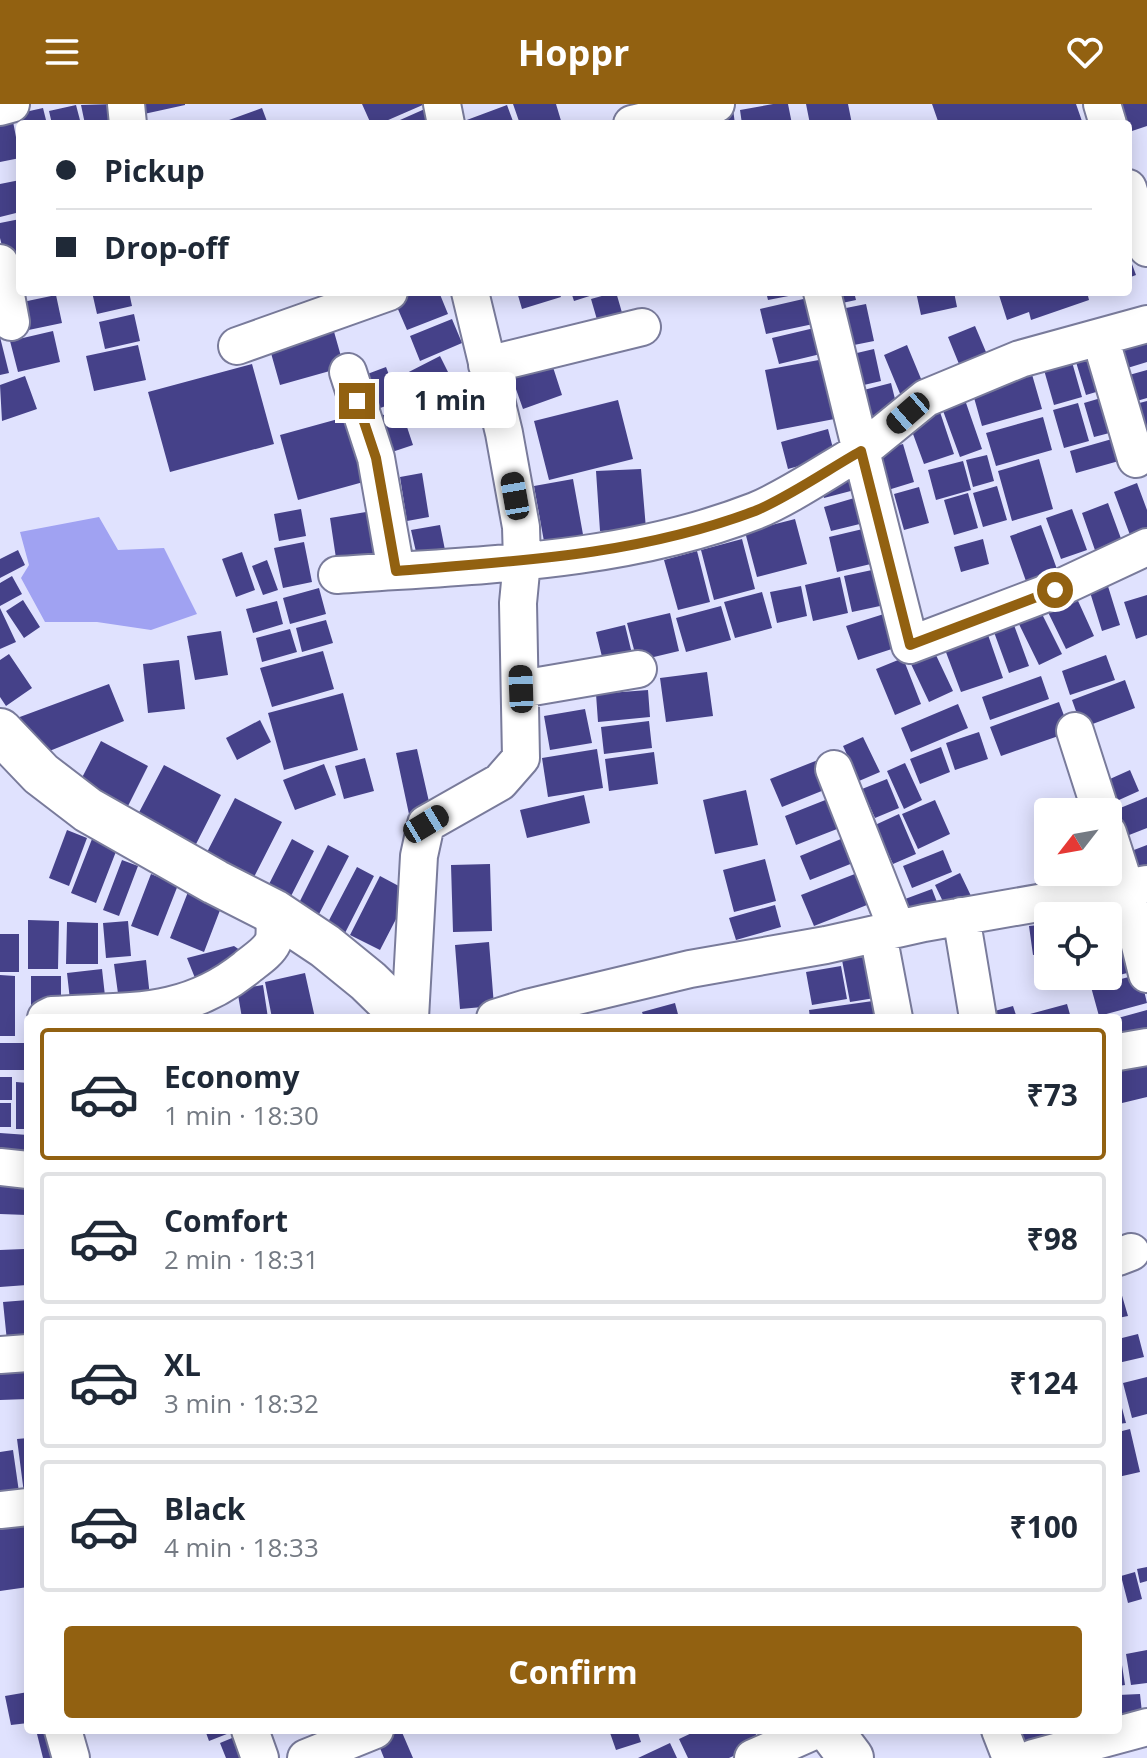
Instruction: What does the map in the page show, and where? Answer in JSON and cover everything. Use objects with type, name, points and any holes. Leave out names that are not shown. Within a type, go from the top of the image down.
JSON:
[{"type":"main road","points":[[0,731],[41,774],[88,810],[274,912],[336,955],[404,1014]]},
{"type":"main road","points":[[833,1734],[851,1758]]},
{"type":"street","points":[[0,107],[11,104]]},
{"type":"street","points":[[649,120],[716,104]]},
{"type":"street","points":[[1132,201],[1147,248]]},
{"type":"street","points":[[0,263],[11,322]]},
{"type":"street","points":[[237,346],[378,296]]},
{"type":"street","points":[[408,1014],[419,856],[426,824],[500,782],[521,758],[518,603],[521,527],[504,433],[471,296]]},
{"type":"street","points":[[823,296],[910,645],[1055,590],[1147,547]]},
{"type":"street","points":[[337,575],[603,552],[711,526],[758,510],[861,451],[926,398],[1020,359],[1147,324]]},
{"type":"street","points":[[487,365],[642,327]]},
{"type":"street","points":[[1100,337],[1136,459]]},
{"type":"street","points":[[348,372],[376,458],[396,571]]},
{"type":"street","points":[[521,689],[638,669]]},
{"type":"street","points":[[1075,731],[1097,798]]},
{"type":"street","points":[[834,769],[887,932],[894,1014]]},
{"type":"street","points":[[1122,859],[1137,887],[1147,974]]},
{"type":"street","points":[[508,1014],[690,969],[961,916],[1137,887]]},
{"type":"street","points":[[67,1014],[169,1007],[197,999],[223,986],[267,950],[274,941],[274,912]]},
{"type":"street","points":[[961,916],[977,1014]]},
{"type":"street","points":[[1122,1051],[1147,1047]]},
{"type":"street","points":[[0,1167],[24,1170]]},
{"type":"street","points":[[0,1355],[24,1353]]},
{"type":"street","points":[[0,1510],[24,1507]]},
{"type":"street","points":[[1122,1734],[1147,1727]]},
{"type":"street","points":[[64,1734],[71,1758]]},
{"type":"street","points":[[251,1734],[260,1758]]},
{"type":"street","points":[[306,1758],[365,1734]]},
{"type":"street","points":[[753,1758],[807,1734]]},
{"type":"street","points":[[1002,1734],[1011,1758]]},
{"type":"street","points":[[1033,1758],[1121,1734]]},
{"type":"water","points":[[99,517],[118,550],[164,548],[197,614],[151,630],[97,622],[45,622],[21,578],[29,565],[20,532]]},
{"type":"building","points":[[115,104],[118,120],[84,120],[81,105]]},
{"type":"building","points":[[142,104],[185,104],[185,105],[144,114]]},
{"type":"building","points":[[362,104],[425,104],[388,120],[369,120]]},
{"type":"building","points":[[513,104],[556,104],[561,120],[519,120]]},
{"type":"building","points":[[788,104],[791,120],[741,120],[740,110]]},
{"type":"building","points":[[806,104],[848,104],[851,120],[809,120]]},
{"type":"building","points":[[932,104],[1076,104],[1082,120],[938,120]]},
{"type":"building","points":[[1120,104],[1147,104],[1147,126],[1132,131],[1132,120],[1125,120]]},
{"type":"building","points":[[76,105],[80,120],[51,120],[49,111]]},
{"type":"building","points":[[507,105],[513,120],[467,120]]},
{"type":"building","points":[[43,108],[46,120],[17,120],[16,114]]},
{"type":"building","points":[[262,108],[266,120],[229,120]]},
{"type":"building","points":[[427,108],[432,120],[400,120]]},
{"type":"building","points":[[733,109],[734,120],[713,120]]},
{"type":"building","points":[[11,111],[16,159],[0,162],[0,113]]},
{"type":"building","points":[[16,181],[16,213],[0,217],[0,184]]},
{"type":"building","points":[[16,220],[16,256],[5,258],[0,223]]},
{"type":"building","points":[[56,296],[62,323],[19,332],[13,304]]},
{"type":"building","points":[[93,296],[130,296],[132,306],[97,314]]},
{"type":"building","points":[[404,296],[441,296],[448,314],[407,330],[394,300]]},
{"type":"building","points":[[518,296],[561,297],[522,309]]},
{"type":"building","points":[[572,296],[590,296],[574,301]]},
{"type":"building","points":[[617,296],[623,316],[598,323],[591,299]]},
{"type":"building","points":[[767,296],[789,296],[768,300]]},
{"type":"building","points":[[831,296],[855,296],[856,300],[833,305]]},
{"type":"building","points":[[917,296],[955,296],[957,307],[921,315]]},
{"type":"building","points":[[999,296],[1088,296],[1089,300],[1031,320],[1029,312],[1007,320]]},
{"type":"building","points":[[812,297],[818,323],[766,334],[760,309]]},
{"type":"building","points":[[866,304],[874,341],[844,347],[836,310]]},
{"type":"building","points":[[134,314],[140,341],[105,349],[99,322]]},
{"type":"building","points":[[452,319],[462,343],[420,361],[410,336]]},
{"type":"building","points":[[331,321],[344,367],[280,385],[267,339]]},
{"type":"building","points":[[827,325],[833,351],[779,364],[772,338]]},
{"type":"building","points":[[975,326],[986,352],[959,364],[948,337]]},
{"type":"building","points":[[53,331],[60,362],[18,372],[10,341]]},
{"type":"building","points":[[1147,332],[1147,362],[1121,370],[1113,342]]},
{"type":"building","points":[[0,337],[9,373],[0,375]]},
{"type":"building","points":[[138,345],[146,380],[94,391],[86,356]]},
{"type":"building","points":[[907,345],[924,386],[901,396],[884,355]]},
{"type":"building","points":[[874,349],[881,381],[851,388],[844,356]]},
{"type":"building","points":[[1104,354],[1113,387],[1086,395],[1076,362]]},
{"type":"building","points":[[440,356],[453,382],[412,403],[399,377]]},
{"type":"building","points":[[835,357],[850,416],[777,430],[765,370]]},
{"type":"building","points":[[551,361],[562,395],[523,409],[511,375]]},
{"type":"building","points":[[1072,362],[1082,397],[1054,405],[1044,370]]},
{"type":"building","points":[[252,364],[274,444],[170,472],[148,392]]},
{"type":"building","points":[[386,367],[399,401],[375,410],[362,376]]},
{"type":"building","points":[[1147,370],[1147,398],[1130,403],[1122,377]]},
{"type":"building","points":[[1031,371],[1042,409],[982,426],[971,387]]},
{"type":"building","points":[[25,376],[37,409],[2,421],[0,385]]},
{"type":"building","points":[[468,378],[474,389],[439,407],[433,397]]},
{"type":"building","points":[[891,383],[899,415],[861,425],[852,393]]},
{"type":"building","points":[[1111,395],[1121,430],[1094,437],[1084,403]]},
{"type":"building","points":[[618,400],[633,459],[549,480],[534,421]]},
{"type":"building","points":[[965,400],[982,449],[960,457],[942,408]]},
{"type":"building","points":[[1147,401],[1147,429],[1136,432],[1128,406]]},
{"type":"building","points":[[1078,403],[1089,441],[1064,448],[1053,410]]},
{"type":"building","points":[[401,409],[413,445],[392,452],[380,416]]},
{"type":"building","points":[[940,412],[954,454],[924,464],[909,423]]},
{"type":"building","points":[[349,416],[367,481],[298,500],[280,435]]},
{"type":"building","points":[[1043,417],[1052,450],[996,466],[986,433]]},
{"type":"building","points":[[828,429],[835,456],[788,469],[781,442]]},
{"type":"building","points":[[1119,437],[1126,459],[1076,473],[1070,451]]},
{"type":"building","points":[[903,444],[914,482],[888,490],[877,451]]},
{"type":"building","points":[[987,455],[994,481],[973,487],[966,460]]},
{"type":"building","points":[[1039,459],[1053,509],[1012,521],[998,471]]},
{"type":"building","points":[[963,461],[971,490],[936,500],[928,470]]},
{"type":"building","points":[[641,469],[646,529],[600,531],[596,471]]},
{"type":"building","points":[[861,470],[866,487],[824,498],[820,481]]},
{"type":"building","points":[[422,473],[429,517],[407,521],[400,477]]},
{"type":"building","points":[[573,479],[584,540],[545,547],[534,486]]},
{"type":"building","points":[[1137,483],[1147,510],[1147,529],[1130,535],[1114,492]]},
{"type":"building","points":[[997,486],[1007,520],[983,527],[973,493]]},
{"type":"building","points":[[919,487],[929,523],[904,530],[894,494]]},
{"type":"building","points":[[968,493],[978,528],[954,535],[944,500]]},
{"type":"building","points":[[861,496],[868,522],[831,531],[824,507]]},
{"type":"building","points":[[1108,503],[1123,544],[1096,553],[1082,513]]},
{"type":"building","points":[[301,509],[306,536],[279,541],[274,514]]},
{"type":"building","points":[[1072,509],[1087,550],[1061,559],[1046,518]]},
{"type":"building","points":[[372,511],[380,558],[337,565],[330,518]]},
{"type":"building","points":[[795,519],[807,564],[757,577],[745,532]]},
{"type":"building","points":[[440,525],[447,560],[419,565],[411,530]]},
{"type":"building","points":[[1041,525],[1058,572],[1027,584],[1010,536]]},
{"type":"building","points":[[867,528],[875,563],[837,572],[829,537]]},
{"type":"building","points":[[742,539],[755,589],[714,600],[701,550]]},
{"type":"building","points":[[983,539],[989,564],[961,572],[954,547]]},
{"type":"building","points":[[304,542],[312,582],[283,588],[274,548]]},
{"type":"building","points":[[18,550],[25,565],[0,578],[0,559]]},
{"type":"building","points":[[697,551],[710,602],[678,610],[664,560]]},
{"type":"building","points":[[242,552],[255,590],[236,597],[222,559]]},
{"type":"building","points":[[267,560],[278,590],[263,595],[252,566]]},
{"type":"building","points":[[886,567],[894,603],[852,612],[844,576]]},
{"type":"building","points":[[12,576],[22,594],[0,606],[0,583]]},
{"type":"building","points":[[840,577],[848,613],[813,621],[805,585]]},
{"type":"building","points":[[1107,583],[1120,625],[1102,631],[1089,589]]},
{"type":"building","points":[[801,586],[807,616],[777,623],[770,592]]},
{"type":"building","points":[[319,588],[326,614],[290,624],[283,598]]},
{"type":"building","points":[[762,592],[772,628],[735,638],[724,602]]},
{"type":"building","points":[[1074,592],[1094,636],[1066,649],[1045,606]]},
{"type":"building","points":[[1147,595],[1147,635],[1136,639],[1124,602]]},
{"type":"building","points":[[23,600],[40,627],[24,638],[6,611]]},
{"type":"building","points":[[277,601],[283,624],[253,633],[246,609]]},
{"type":"building","points":[[721,606],[731,640],[686,652],[676,618]]},
{"type":"building","points":[[0,608],[16,642],[0,649]]},
{"type":"building","points":[[1040,610],[1062,654],[1039,665],[1017,620]]},
{"type":"building","points":[[670,613],[679,651],[637,661],[627,623]]},
{"type":"building","points":[[887,613],[898,647],[858,660],[846,626]]},
{"type":"building","points":[[1011,617],[1029,666],[1009,673],[991,624]]},
{"type":"building","points":[[326,620],[333,643],[302,652],[296,628]]},
{"type":"building","points":[[625,625],[633,658],[604,665],[596,632]]},
{"type":"building","points":[[290,629],[297,652],[262,662],[256,638]]},
{"type":"building","points":[[221,631],[228,675],[195,680],[187,636]]},
{"type":"building","points":[[987,632],[1003,678],[961,692],[944,647]]},
{"type":"building","points":[[323,651],[334,689],[272,707],[260,668]]},
{"type":"building","points":[[935,653],[953,691],[929,702],[911,664]]},
{"type":"building","points":[[9,654],[32,688],[6,706],[0,697],[0,660]]},
{"type":"building","points":[[1106,655],[1115,680],[1070,695],[1062,671]]},
{"type":"building","points":[[903,658],[921,704],[895,715],[876,669]]},
{"type":"building","points":[[179,660],[185,709],[148,713],[143,664]]},
{"type":"building","points":[[707,672],[713,716],[666,722],[660,678]]},
{"type":"building","points":[[1041,676],[1049,699],[990,720],[982,697]]},
{"type":"building","points":[[1125,680],[1135,708],[1082,728],[1072,700]]},
{"type":"building","points":[[109,684],[124,721],[47,752],[17,718]]},
{"type":"building","points":[[648,690],[650,717],[598,722],[596,694]]},
{"type":"building","points":[[343,693],[358,750],[284,770],[268,713]]},
{"type":"building","points":[[1059,702],[1070,732],[1001,756],[990,727]]},
{"type":"building","points":[[958,704],[968,728],[911,752],[901,728]]},
{"type":"building","points":[[585,709],[592,743],[550,750],[544,716]]},
{"type":"building","points":[[260,720],[271,742],[237,760],[226,738]]},
{"type":"building","points":[[649,721],[652,748],[604,754],[601,727]]},
{"type":"building","points":[[979,732],[988,759],[955,770],[946,743]]},
{"type":"building","points":[[863,737],[880,772],[859,781],[843,746]]},
{"type":"building","points":[[101,741],[148,766],[121,820],[73,795]]},
{"type":"building","points":[[941,747],[950,772],[920,784],[910,759]]},
{"type":"building","points":[[417,749],[432,815],[410,819],[396,753]]},
{"type":"building","points":[[597,749],[603,788],[548,797],[542,758]]},
{"type":"building","points":[[654,752],[658,784],[609,791],[605,759]]},
{"type":"building","points":[[828,756],[839,784],[782,807],[770,779]]},
{"type":"building","points":[[365,758],[374,791],[344,799],[335,766]]},
{"type":"building","points":[[905,763],[922,800],[904,809],[887,771]]},
{"type":"building","points":[[324,764],[336,795],[295,810],[283,780]]},
{"type":"building","points":[[164,765],[221,795],[193,850],[135,820]]},
{"type":"building","points":[[1130,770],[1139,791],[1122,799],[1107,798],[1101,783]]},
{"type":"building","points":[[887,779],[899,808],[875,818],[862,789]]},
{"type":"building","points":[[746,790],[758,845],[715,854],[703,800]]},
{"type":"building","points":[[843,793],[855,822],[796,845],[785,816]]},
{"type":"building","points":[[584,795],[590,823],[527,838],[520,810]]},
{"type":"building","points":[[1147,797],[1147,828],[1124,837],[1122,807]]},
{"type":"building","points":[[235,798],[282,822],[252,881],[205,856]]},
{"type":"building","points":[[935,800],[950,834],[918,849],[902,814]]},
{"type":"building","points":[[899,814],[916,854],[893,864],[875,825]]},
{"type":"building","points":[[67,830],[87,838],[69,886],[49,878]]},
{"type":"building","points":[[853,834],[863,859],[810,880],[800,856]]},
{"type":"building","points":[[92,839],[117,849],[96,903],[71,893]]},
{"type":"building","points":[[292,839],[314,851],[289,900],[267,888]]},
{"type":"building","points":[[328,845],[349,856],[317,918],[297,907]]},
{"type":"building","points":[[1147,845],[1147,874],[1135,878],[1126,853]]},
{"type":"building","points":[[943,850],[952,872],[912,888],[903,866]]},
{"type":"building","points":[[765,859],[776,901],[734,912],[723,870]]},
{"type":"building","points":[[122,860],[138,866],[119,916],[103,910]]},
{"type":"building","points":[[490,864],[492,931],[453,932],[451,865]]},
{"type":"building","points":[[357,867],[374,876],[345,933],[327,924]]},
{"type":"building","points":[[865,870],[877,901],[814,926],[801,895]]},
{"type":"building","points":[[960,873],[972,898],[947,910],[935,885]]},
{"type":"building","points":[[151,874],[178,885],[158,936],[131,926]]},
{"type":"building","points":[[380,876],[410,892],[380,950],[350,935]]},
{"type":"building","points":[[932,889],[940,910],[905,923],[897,902]]},
{"type":"building","points":[[188,892],[222,905],[204,952],[170,938]]},
{"type":"building","points":[[775,905],[781,927],[736,940],[729,918]]},
{"type":"building","points":[[1129,905],[1134,937],[1122,939],[1122,906]]},
{"type":"building","points":[[28,920],[59,921],[58,969],[28,969]]},
{"type":"building","points":[[128,921],[131,956],[106,958],[103,923]]},
{"type":"building","points":[[67,922],[98,923],[98,964],[66,964]]},
{"type":"building","points":[[1034,925],[1034,955],[1033,955],[1029,926]]},
{"type":"building","points":[[0,934],[19,934],[19,972],[0,972]]},
{"type":"building","points":[[1128,941],[1135,971],[1122,974],[1122,942]]},
{"type":"building","points":[[489,942],[494,1006],[460,1009],[455,945]]},
{"type":"building","points":[[234,946],[247,955],[201,993],[187,958]]},
{"type":"building","points":[[872,955],[881,997],[850,1002],[842,960]]},
{"type":"building","points":[[146,960],[150,997],[119,1001],[114,964]]},
{"type":"building","points":[[841,966],[847,999],[812,1005],[806,972]]},
{"type":"building","points":[[102,969],[106,1005],[71,1009],[67,973]]},
{"type":"building","points":[[305,973],[314,1014],[271,1014],[265,982]]},
{"type":"building","points":[[1140,974],[1147,1003],[1098,1014],[1092,990],[1122,990],[1122,979]]},
{"type":"building","points":[[0,975],[15,976],[15,1036],[0,1036]]},
{"type":"building","points":[[31,976],[61,976],[61,1008],[31,1007]]},
{"type":"building","points":[[263,985],[267,1014],[241,1014],[237,989]]},
{"type":"building","points":[[880,1000],[882,1014],[810,1014],[809,1010]]},
{"type":"building","points":[[675,1003],[678,1014],[643,1014]]},
{"type":"building","points":[[1067,1004],[1070,1014],[1030,1014]]},
{"type":"building","points":[[1013,1006],[1016,1014],[991,1014]]},
{"type":"building","points":[[1147,1010],[1147,1039],[1122,1036],[1122,1017]]},
{"type":"building","points":[[0,1043],[24,1043],[24,1070],[0,1070]]},
{"type":"building","points":[[1122,1060],[1147,1063],[1147,1097],[1122,1103]]},
{"type":"building","points":[[0,1077],[12,1077],[12,1100],[0,1100]]},
{"type":"building","points":[[16,1082],[24,1083],[24,1129],[16,1129]]},
{"type":"building","points":[[0,1103],[11,1103],[11,1127],[0,1127]]},
{"type":"building","points":[[0,1133],[24,1135],[24,1161],[0,1159]]},
{"type":"building","points":[[0,1179],[24,1180],[24,1215],[0,1214]]},
{"type":"building","points":[[24,1249],[24,1285],[0,1287],[0,1250]]},
{"type":"building","points":[[1122,1296],[1128,1316],[1122,1317]]},
{"type":"building","points":[[24,1300],[24,1349],[8,1351],[3,1302]]},
{"type":"building","points":[[1138,1334],[1144,1357],[1122,1362],[1122,1338]]},
{"type":"building","points":[[24,1357],[24,1399],[0,1400],[0,1359]]},
{"type":"building","points":[[1147,1377],[1147,1414],[1132,1418],[1123,1383]]},
{"type":"building","points":[[1130,1429],[1140,1472],[1122,1476],[1122,1431]]},
{"type":"building","points":[[24,1438],[24,1493],[17,1439]]},
{"type":"building","points":[[13,1450],[20,1499],[0,1501],[0,1452]]},
{"type":"building","points":[[24,1509],[24,1588],[0,1591],[0,1512]]},
{"type":"building","points":[[1147,1567],[1147,1581],[1140,1583],[1137,1569]]},
{"type":"building","points":[[1135,1572],[1142,1599],[1128,1603],[1122,1576]]},
{"type":"building","points":[[1147,1650],[1147,1683],[1131,1685],[1126,1654]]},
{"type":"building","points":[[24,1693],[24,1723],[11,1725],[5,1696]]},
{"type":"building","points":[[1140,1694],[1143,1722],[1122,1724],[1122,1695]]},
{"type":"building","points":[[37,1734],[60,1734],[66,1758],[43,1758]]},
{"type":"building","points":[[206,1734],[227,1734],[209,1741]]},
{"type":"building","points":[[244,1734],[254,1758],[226,1758],[220,1743]]},
{"type":"building","points":[[386,1734],[403,1734],[413,1758],[384,1758],[376,1738]]},
{"type":"building","points":[[610,1734],[638,1734],[641,1742],[616,1750]]},
{"type":"building","points":[[690,1734],[756,1734],[760,1744],[729,1758],[688,1758],[679,1739]]},
{"type":"building","points":[[1008,1734],[1052,1734],[1053,1735],[1020,1755]]},
{"type":"building","points":[[670,1743],[677,1758],[638,1758]]},
{"type":"route","points":[[357,401],[376,458],[396,571],[603,552],[711,526],[758,510],[861,451],[910,645],[1055,590]]}]
